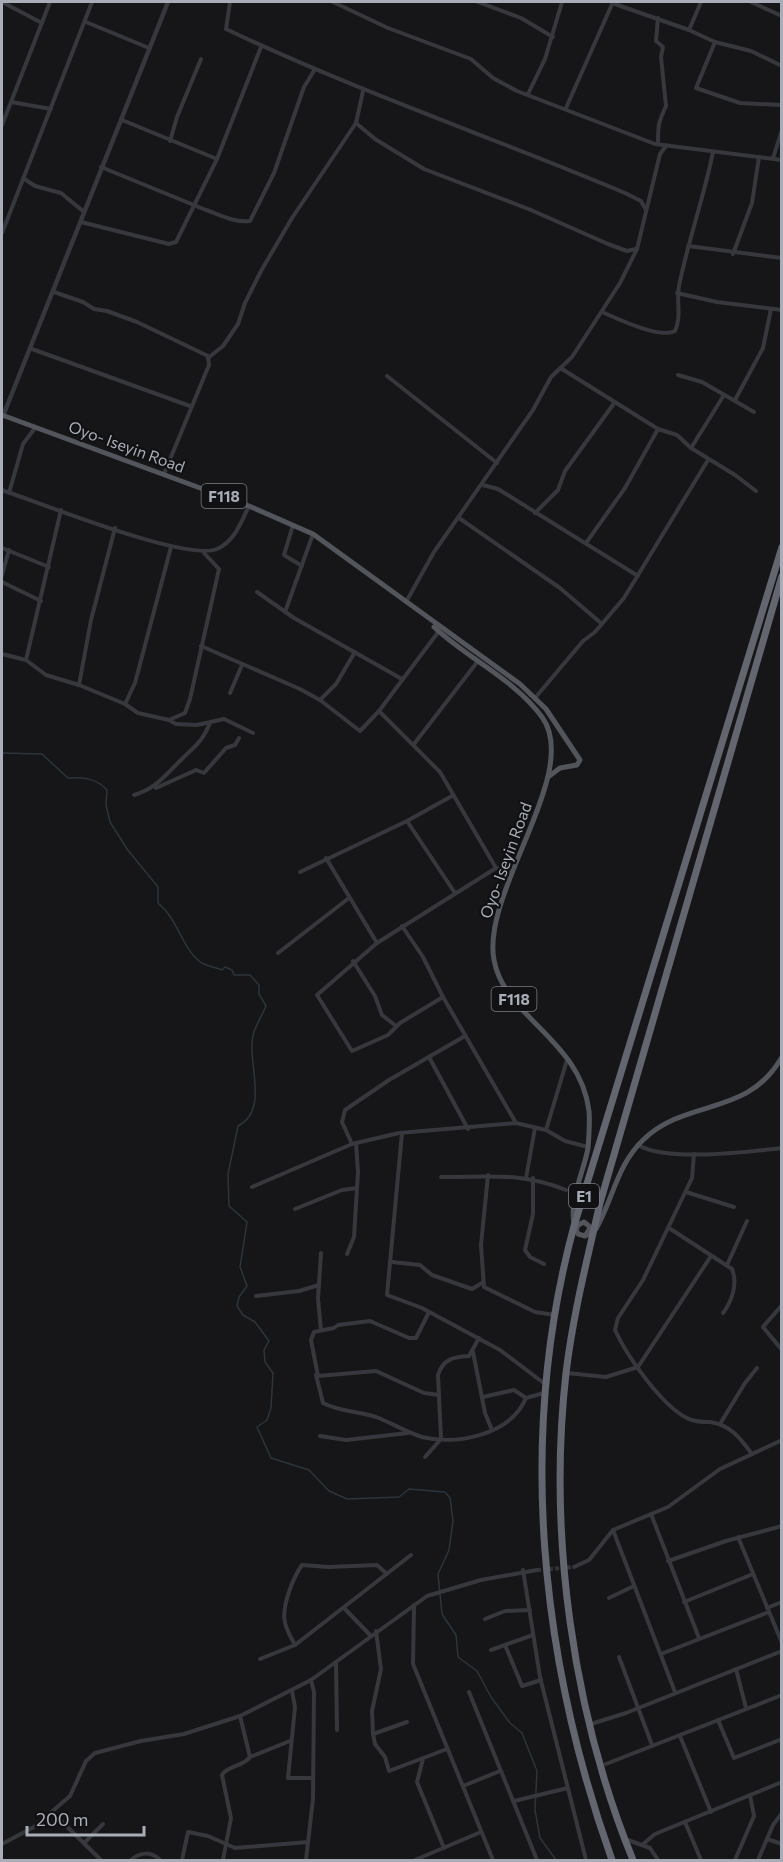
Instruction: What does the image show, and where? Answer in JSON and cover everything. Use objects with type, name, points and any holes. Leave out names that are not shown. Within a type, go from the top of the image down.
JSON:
[{"type":"highway","name":"E1","points":[[633,1860],[624,1839],[601,1765],[568,1609],[560,1492],[566,1373],[579,1293],[586,1226],[721,738],[782,548]]},
{"type":"highway","name":"E1","points":[[612,1860],[578,1759],[555,1642],[542,1518],[545,1384],[555,1315],[586,1226],[782,576]]},
{"type":"main road","name":"Oyo- Iseyin Road","points":[[2,415],[249,506],[314,534],[536,698],[556,722],[580,759],[577,765],[560,768],[548,777]]},
{"type":"main road","name":"Oyo- Iseyin Road","points":[[425,617],[439,632],[521,694],[544,720],[550,740],[548,777],[495,918],[492,935],[494,962],[498,974],[513,998],[555,1041],[578,1074],[588,1110],[588,1147],[574,1209],[586,1226]]},
{"type":"main road","points":[[586,1226],[622,1166],[638,1145],[653,1131],[670,1121],[739,1098],[754,1090],[766,1079],[782,1057]]},
{"type":"street","points":[[2,2],[42,23]]},
{"type":"street","points":[[2,125],[50,2]]},
{"type":"street","points":[[2,233],[92,2]]},
{"type":"street","points":[[2,415],[32,349],[101,166],[122,120],[168,3],[160,2]]},
{"type":"street","points":[[230,2],[226,29],[261,47],[363,91],[573,171],[641,201],[649,201]]},
{"type":"street","points":[[333,2],[350,8],[388,28],[471,59],[493,78],[528,94],[656,144],[782,160]]},
{"type":"street","points":[[350,8],[353,2]]},
{"type":"street","points":[[478,2],[521,18],[553,37]]},
{"type":"street","points":[[528,94],[553,37],[562,2]]},
{"type":"street","points":[[566,108],[613,2],[689,30],[714,42],[751,51],[782,66]]},
{"type":"street","points":[[689,30],[701,2]]},
{"type":"street","points":[[751,2],[782,16]]},
{"type":"street","points":[[658,18],[656,41],[663,47],[661,57],[665,77],[666,106],[660,115],[656,130],[656,144],[660,154]]},
{"type":"street","points":[[86,22],[149,48]]},
{"type":"street","points":[[714,42],[696,88],[740,103],[782,105]]},
{"type":"street","points":[[81,222],[173,244],[217,159],[261,47]]},
{"type":"street","points":[[170,141],[177,117],[201,59]]},
{"type":"street","points":[[101,166],[224,214],[238,222],[250,220],[274,173],[304,87],[315,69]]},
{"type":"street","points":[[208,358],[223,346],[238,324],[245,303],[261,271],[292,218],[356,123],[363,91]]},
{"type":"street","points":[[11,102],[51,109]]},
{"type":"street","points":[[122,120],[217,159]]},
{"type":"street","points":[[356,123],[375,139],[424,169],[627,251],[637,249]]},
{"type":"street","points":[[773,158],[782,130]]},
{"type":"street","points":[[406,603],[434,552],[483,485],[546,391],[551,377],[562,369],[602,312],[632,261],[660,154],[666,146]]},
{"type":"street","points":[[602,312],[633,326],[672,333],[679,318],[677,293],[688,246],[706,189],[713,152]]},
{"type":"street","points":[[733,254],[752,203],[759,156]]},
{"type":"street","points":[[23,178],[35,186],[61,194],[84,212]]},
{"type":"street","points":[[641,201],[646,212]]},
{"type":"street","points":[[688,246],[733,254],[782,258]]},
{"type":"street","points":[[627,251],[632,261]]},
{"type":"street","points":[[54,292],[83,302],[94,309],[107,310],[137,322],[204,352],[208,358],[209,365],[190,406],[164,474]]},
{"type":"street","points":[[677,293],[717,302],[782,310]]},
{"type":"street","points":[[735,400],[763,348],[771,309]]},
{"type":"street","points":[[32,349],[190,406]]},
{"type":"street","points":[[562,369],[658,429],[677,435],[690,448],[735,475],[756,492]]},
{"type":"street","points":[[678,375],[702,382],[754,412]]},
{"type":"street","points":[[387,376],[497,463]]},
{"type":"street","points":[[690,448],[724,395]]},
{"type":"street","points":[[536,513],[558,490],[565,471],[615,402]]},
{"type":"street","points":[[9,493],[23,444],[35,428]]},
{"type":"street","points":[[586,543],[625,488],[658,429]]},
{"type":"street","points":[[536,698],[583,641],[602,624],[624,598],[687,490],[708,460]]},
{"type":"street","points":[[483,485],[498,489],[638,576]]},
{"type":"street","points":[[2,490],[171,547],[204,553],[218,549],[232,538],[249,506]]},
{"type":"street","points":[[26,660],[61,510]]},
{"type":"street","points":[[459,518],[560,588],[602,624]]},
{"type":"street","points":[[293,524],[284,555],[302,566]]},
{"type":"street","points":[[79,685],[92,620],[115,528]]},
{"type":"street","points":[[285,612],[314,534]]},
{"type":"street","points":[[125,704],[135,683],[171,547]]},
{"type":"street","points":[[2,548],[49,567]]},
{"type":"street","points":[[2,575],[9,550]]},
{"type":"street","points":[[169,720],[185,713],[190,699],[219,569],[204,553]]},
{"type":"street","points":[[2,582],[41,601]]},
{"type":"street","points":[[257,592],[285,612],[402,679]]},
{"type":"street","points":[[201,646],[320,700],[360,731],[379,711],[439,632]]},
{"type":"street","points":[[320,700],[336,684],[355,652]]},
{"type":"street","points":[[2,654],[26,660],[46,675],[79,685],[125,704],[138,713],[169,720],[176,724],[197,725],[224,719],[252,733]]},
{"type":"street","points":[[414,744],[478,661]]},
{"type":"street","points":[[230,693],[242,665]]},
{"type":"street","points":[[379,711],[440,772],[496,868],[512,873]]},
{"type":"street","points":[[150,790],[195,750],[211,722]]},
{"type":"street","points":[[134,795],[196,770],[204,773],[226,748],[235,745],[239,738]]},
{"type":"street","points":[[300,872],[407,821],[452,796]]},
{"type":"street","points":[[407,821],[455,893]]},
{"type":"street","points":[[326,858],[377,943]]},
{"type":"street","points":[[443,997],[396,1026],[388,1035],[355,1051],[350,1049],[317,995],[353,961],[377,943],[496,868]]},
{"type":"street","points":[[278,953],[349,898]]},
{"type":"street","points":[[402,926],[423,957],[443,997],[516,1124]]},
{"type":"street","points":[[353,961],[375,996],[382,1015],[396,1026]]},
{"type":"street","points":[[347,1254],[354,1237],[357,1188],[354,1143],[342,1122],[345,1110],[465,1036]]},
{"type":"street","points":[[429,1057],[468,1129]]},
{"type":"street","points":[[546,1130],[567,1060]]},
{"type":"street","points":[[252,1186],[317,1156],[354,1143],[402,1133],[516,1124],[546,1130],[565,1141],[588,1147]]},
{"type":"street","points":[[526,1178],[534,1128]]},
{"type":"street","points":[[402,1133],[398,1148],[392,1262],[387,1295],[429,1312],[479,1338],[515,1360],[545,1384]]},
{"type":"street","points":[[638,1145],[648,1151],[662,1154],[782,1148]]},
{"type":"street","points":[[694,1154],[692,1178],[686,1192],[643,1280],[614,1327],[620,1342],[638,1367],[682,1416],[730,1428],[752,1454]]},
{"type":"street","points":[[488,1175],[481,1245],[484,1287],[535,1312],[555,1315]]},
{"type":"street","points":[[441,1177],[488,1175],[533,1178],[566,1190]]},
{"type":"street","points":[[533,1178],[532,1214],[525,1250],[530,1257],[544,1264]]},
{"type":"street","points":[[295,1209],[342,1190],[357,1188]]},
{"type":"street","points":[[686,1192],[734,1207]]},
{"type":"street","points":[[727,1265],[747,1221]]},
{"type":"street","points":[[669,1228],[727,1265],[735,1275],[732,1301],[723,1313]]},
{"type":"street","points":[[321,1253],[319,1285],[321,1330]]},
{"type":"street","points":[[566,1373],[606,1377],[638,1367],[711,1256]]},
{"type":"street","points":[[392,1262],[420,1265],[432,1275],[472,1289],[483,1283]]},
{"type":"street","points":[[256,1296],[299,1291],[319,1285]]},
{"type":"street","points":[[782,1305],[763,1327],[782,1350]]},
{"type":"street","points":[[429,1312],[416,1338],[409,1338],[370,1321],[338,1324],[334,1328],[314,1332],[311,1340],[323,1403],[334,1409],[374,1416],[409,1433],[441,1439],[472,1438],[492,1430],[506,1423],[523,1406],[526,1398]]},
{"type":"street","points":[[425,1457],[441,1439],[438,1376],[444,1361],[469,1356],[479,1338]]},
{"type":"street","points":[[473,1352],[492,1430]]},
{"type":"street","points":[[720,1424],[757,1368]]},
{"type":"street","points":[[316,1374],[322,1377],[376,1371],[424,1393],[439,1395]]},
{"type":"street","points":[[483,1397],[514,1390],[526,1398],[544,1393]]},
{"type":"street","points":[[320,1436],[346,1440],[409,1433]]},
{"type":"street","points":[[574,1567],[589,1560],[613,1530],[684,1498],[720,1469],[782,1440]]},
{"type":"street","points":[[651,1514],[699,1638]]},
{"type":"street","points":[[668,1561],[738,1537],[781,1527]]},
{"type":"street","points":[[613,1530],[675,1692]]},
{"type":"street","points":[[738,1537],[782,1643]]},
{"type":"street","points":[[260,1659],[295,1645],[411,1555]]},
{"type":"street","points":[[295,1645],[285,1623],[284,1613],[297,1572],[303,1565],[329,1568],[377,1565],[387,1574]]},
{"type":"street","points":[[523,1570],[541,1680],[586,1860]]},
{"type":"street","points":[[2,1844],[34,1827],[70,1796],[90,1756],[141,1741],[184,1734],[240,1716],[311,1680],[414,1604],[437,1592],[523,1570],[537,1570]]},
{"type":"street","points":[[684,1602],[753,1574]]},
{"type":"street","points":[[609,1598],[634,1586]]},
{"type":"street","points":[[661,1654],[768,1610],[782,1602]]},
{"type":"street","points":[[414,1604],[413,1664],[493,1860]]},
{"type":"street","points":[[344,1608],[371,1636]]},
{"type":"street","points":[[485,1619],[504,1611],[530,1610]]},
{"type":"street","points":[[376,1631],[381,1669],[372,1711],[373,1734],[375,1744],[386,1759],[388,1771],[447,1749]]},
{"type":"street","points":[[491,1650],[532,1635],[534,1642]]},
{"type":"street","points":[[505,1645],[522,1686],[541,1680]]},
{"type":"street","points":[[591,1724],[638,1708],[782,1651]]},
{"type":"street","points":[[619,1657],[652,1745]]},
{"type":"street","points":[[336,1663],[336,1730]]},
{"type":"street","points":[[735,1669],[746,1709]]},
{"type":"street","points":[[306,1860],[312,1778],[314,1692],[311,1680]]},
{"type":"street","points":[[292,1691],[295,1707],[288,1778],[312,1778]]},
{"type":"street","points":[[469,1692],[537,1860]]},
{"type":"street","points":[[606,1764],[782,1695]]},
{"type":"street","points":[[240,1716],[250,1757]]},
{"type":"street","points":[[718,1720],[734,1758],[782,1739]]},
{"type":"street","points":[[373,1734],[407,1722]]},
{"type":"street","points":[[680,1736],[711,1812]]},
{"type":"street","points":[[223,1860],[231,1818],[222,1775],[227,1769],[246,1762],[250,1757],[290,1741]]},
{"type":"street","points":[[423,1758],[417,1782],[444,1848]]},
{"type":"street","points":[[463,1786],[500,1771]]},
{"type":"street","points":[[642,1845],[655,1834],[782,1782]]},
{"type":"street","points":[[514,1801],[568,1788]]},
{"type":"street","points":[[735,1860],[754,1816],[750,1795]]},
{"type":"street","points":[[52,1812],[100,1860]]},
{"type":"street","points":[[758,1860],[777,1816],[782,1814]]},
{"type":"street","points":[[685,1822],[701,1860]]},
{"type":"street","points":[[84,1844],[103,1824]]},
{"type":"street","points":[[182,1860],[188,1832],[227,1843],[235,1848],[308,1842]]},
{"type":"street","points":[[415,1860],[481,1832]]},
{"type":"street","points":[[624,1839],[654,1851],[658,1860]]},
{"type":"street","points":[[767,1839],[782,1844]]},
{"type":"street","points":[[131,1860],[144,1853],[155,1855],[160,1860]]},
{"type":"waterway","points":[[2,753],[42,754],[68,778],[89,779],[103,786],[107,790],[106,805],[110,822],[127,849],[158,887],[158,903],[165,909],[193,955],[201,963],[222,970],[225,967],[232,970],[234,975],[250,975],[259,985],[259,994],[266,1006],[254,1032],[252,1043],[255,1096],[248,1118],[238,1126],[228,1174],[229,1206],[247,1222],[240,1267],[247,1286],[239,1297],[237,1306],[243,1315],[255,1322],[269,1341],[264,1350],[265,1362],[273,1373],[271,1408],[267,1420],[257,1427],[271,1458],[309,1470],[329,1491],[347,1499],[399,1497],[409,1489],[445,1492],[450,1498],[453,1521],[449,1550],[438,1574],[442,1614],[456,1635],[458,1657],[477,1671],[491,1697],[510,1723],[522,1733],[537,1771],[535,1810],[540,1838],[556,1860]]},
{"type":"tunnel","points":[[537,1570],[574,1567]]}]
